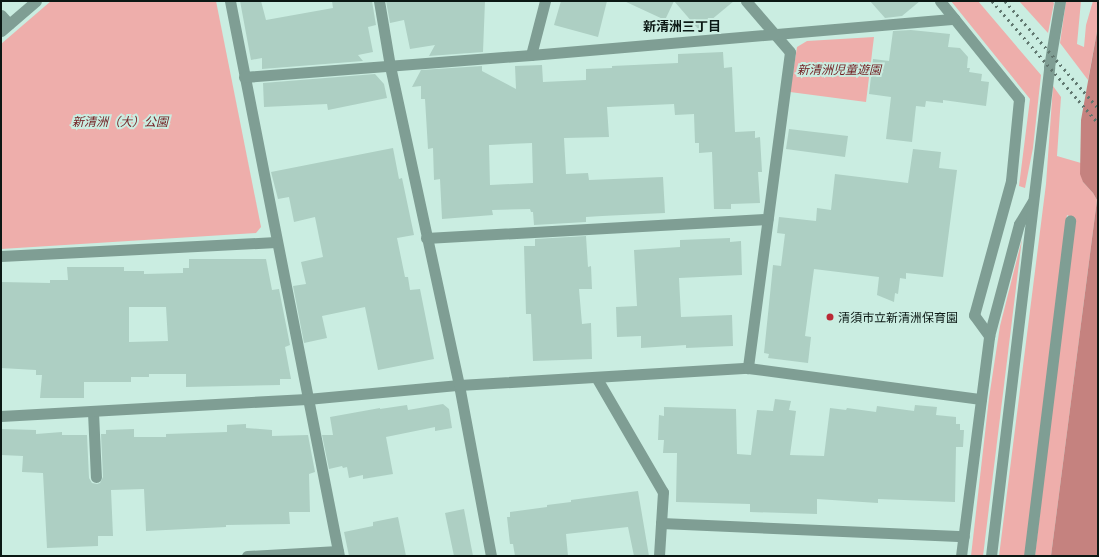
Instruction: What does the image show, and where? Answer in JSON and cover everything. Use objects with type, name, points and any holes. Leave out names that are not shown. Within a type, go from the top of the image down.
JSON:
[{"type":"street","points":[[1,15],[5,28],[36,1]]},
{"type":"street","points":[[230,1],[338,553],[246,556]]},
{"type":"street","points":[[379,1],[390,66],[459,385],[491,556]]},
{"type":"street","points":[[531,55],[545,1]]},
{"type":"street","points":[[746,1],[790,52],[748,368]]},
{"type":"street","points":[[940,1],[1019,99],[1011,181],[974,315],[989,336]]},
{"type":"street","points":[[991,556],[1035,198],[1049,67],[1060,1]]},
{"type":"street","points":[[244,76],[531,55],[954,19]]},
{"type":"street","points":[[961,556],[989,336],[1019,224],[1035,198]]},
{"type":"street","points":[[426,238],[767,219]]},
{"type":"street","points":[[1029,556],[1070,220]]},
{"type":"street","points":[[1,256],[276,242]]},
{"type":"street","points":[[1,416],[307,399],[459,385],[748,368],[981,399]]},
{"type":"street","points":[[596,377],[663,492],[659,556]]},
{"type":"street","points":[[93,412],[96,477]]},
{"type":"street","points":[[661,523],[964,536]]},
{"type":"green space","name":"新清洲（大）公園","points":[[51,1],[216,1],[261,227],[256,233],[1,249],[1,44]]},
{"type":"green space","points":[[951,1],[978,1],[1041,75],[1033,148],[1025,188],[1019,186],[1030,99]]},
{"type":"green space","points":[[1019,1],[1052,1],[1054,3],[1048,33]]},
{"type":"green space","points":[[1066,1],[1081,1],[1077,44],[1084,47],[1086,25],[1093,1],[1098,1],[1098,26],[1088,80],[1060,43]]},
{"type":"green space","name":"新清洲児童遊園","points":[[874,37],[866,102],[790,92],[797,47],[807,41]]},
{"type":"green space","points":[[1053,86],[1061,97],[1057,156],[1081,163],[1083,182],[1097,200],[1051,556],[1035,556],[1073,218],[1067,215],[1025,556],[999,556],[1046,184]]},
{"type":"green space","points":[[1022,239],[983,556],[971,556],[989,398],[1000,326]]},
{"type":"shaded area","points":[[1098,26],[1098,556],[1051,556],[1097,200],[1083,182],[1080,174],[1081,120]]},
{"type":"building","points":[[240,1],[261,1],[266,20],[333,8],[332,1],[372,1],[376,25],[368,27],[373,52],[358,55],[363,61],[262,69],[262,58],[251,60]]},
{"type":"building","points":[[386,1],[485,1],[483,52],[429,56],[435,45],[410,49],[404,20],[390,23]]},
{"type":"building","points":[[561,1],[607,1],[598,37],[554,25]]},
{"type":"building","points":[[624,1],[674,1],[665,20]]},
{"type":"building","points":[[674,1],[734,1],[699,30]]},
{"type":"building","points":[[870,1],[920,1],[902,16],[885,18]]},
{"type":"building","points":[[911,30],[950,34],[948,47],[960,48],[968,57],[967,68],[970,68],[969,72],[982,74],[981,81],[989,82],[986,106],[943,100],[943,103],[926,101],[925,107],[916,106],[912,142],[886,139],[891,97],[869,94],[873,59],[889,61],[893,31]]},
{"type":"building","points":[[723,52],[724,68],[732,67],[735,132],[755,131],[755,138],[760,137],[762,172],[758,172],[760,203],[731,204],[731,209],[714,209],[712,152],[699,153],[699,143],[695,143],[694,114],[675,115],[674,104],[607,107],[609,137],[564,138],[566,174],[588,173],[589,180],[663,177],[665,213],[586,217],[586,222],[534,225],[533,212],[531,212],[530,209],[492,210],[493,215],[442,219],[440,179],[434,180],[433,148],[428,149],[425,99],[421,99],[421,86],[412,87],[421,70],[482,66],[482,71],[516,89],[515,66],[542,65],[543,82],[586,80],[586,69],[612,68],[612,66],[678,63],[678,54]],"holes":[[[532,143],[533,183],[490,185],[489,145]]]},
{"type":"building","points":[[375,74],[384,84],[387,98],[328,110],[327,104],[264,107],[263,83]]},
{"type":"building","points":[[789,129],[848,136],[845,157],[786,149]]},
{"type":"building","points":[[393,148],[399,179],[402,178],[414,235],[397,238],[405,277],[408,277],[410,290],[420,289],[434,359],[378,370],[365,307],[322,316],[327,338],[304,343],[293,286],[306,284],[301,262],[323,257],[315,217],[294,222],[289,197],[278,199],[271,172]]},
{"type":"building","points":[[913,149],[941,152],[939,168],[957,170],[943,277],[906,273],[906,279],[900,278],[898,294],[895,293],[894,302],[877,295],[879,277],[814,269],[805,336],[811,337],[808,363],[768,358],[769,354],[764,353],[773,265],[781,266],[785,234],[777,233],[779,217],[816,221],[817,208],[831,210],[835,174],[908,183]]},
{"type":"building","points":[[586,236],[588,267],[591,266],[592,289],[579,289],[582,324],[591,323],[592,359],[533,361],[531,314],[526,314],[524,246],[535,246],[535,239]]},
{"type":"building","points":[[730,238],[730,242],[741,241],[742,275],[679,278],[681,317],[732,315],[733,346],[686,348],[686,345],[641,348],[641,336],[617,337],[616,307],[637,306],[634,250],[680,247],[680,240]]},
{"type":"building","points":[[189,259],[266,259],[272,290],[279,289],[290,345],[285,347],[291,379],[280,379],[280,385],[186,387],[186,374],[149,374],[149,377],[131,377],[131,382],[84,382],[84,398],[40,398],[42,375],[36,375],[36,370],[1,368],[1,282],[50,283],[50,280],[68,280],[67,267],[124,267],[124,271],[144,271],[144,274],[183,273],[183,268],[189,268]],"holes":[[[129,307],[166,307],[168,341],[129,342]]]},
{"type":"building","points":[[775,399],[791,401],[789,410],[796,411],[790,455],[824,456],[830,408],[846,410],[847,408],[876,412],[877,406],[914,411],[915,405],[937,407],[936,415],[956,417],[956,424],[960,424],[960,430],[964,430],[963,447],[956,447],[955,502],[878,499],[878,503],[817,499],[817,514],[750,512],[750,504],[676,502],[677,453],[663,453],[664,440],[658,440],[659,415],[664,416],[664,407],[736,409],[737,454],[751,455],[757,410],[773,411]]},
{"type":"building","points":[[443,404],[449,409],[452,428],[435,431],[435,427],[386,437],[393,474],[363,479],[363,475],[349,478],[347,467],[343,468],[342,466],[329,469],[322,435],[333,435],[330,417],[380,408],[407,405],[408,410]]},
{"type":"building","points":[[246,424],[246,428],[272,430],[272,436],[308,435],[315,472],[309,474],[310,512],[289,512],[290,524],[226,525],[226,527],[146,531],[144,489],[111,490],[113,536],[98,536],[98,546],[47,548],[43,473],[22,472],[23,456],[1,455],[1,429],[36,430],[36,434],[62,432],[62,435],[87,435],[89,478],[92,483],[97,484],[100,483],[103,477],[101,434],[106,434],[106,430],[134,429],[134,437],[166,437],[166,434],[227,432],[227,425]]},
{"type":"building","points":[[638,491],[649,556],[634,556],[628,527],[566,534],[568,556],[515,556],[513,544],[510,544],[507,517],[510,517],[510,512],[547,507],[547,505],[571,502],[571,500]]},
{"type":"building","points":[[464,509],[473,556],[454,556],[445,513]]},
{"type":"building","points":[[398,517],[406,556],[349,556],[344,532],[373,526],[373,522]]},
{"type":"railway","points":[[992,1],[1098,123]]},
{"type":"railway","points":[[1005,1],[1098,108]]},
{"type":"place","name":"清須市立新清洲保育園","points":[[830,317]]},
{"type":"district","name":"新清洲三丁目","points":[[682,26]]}]
